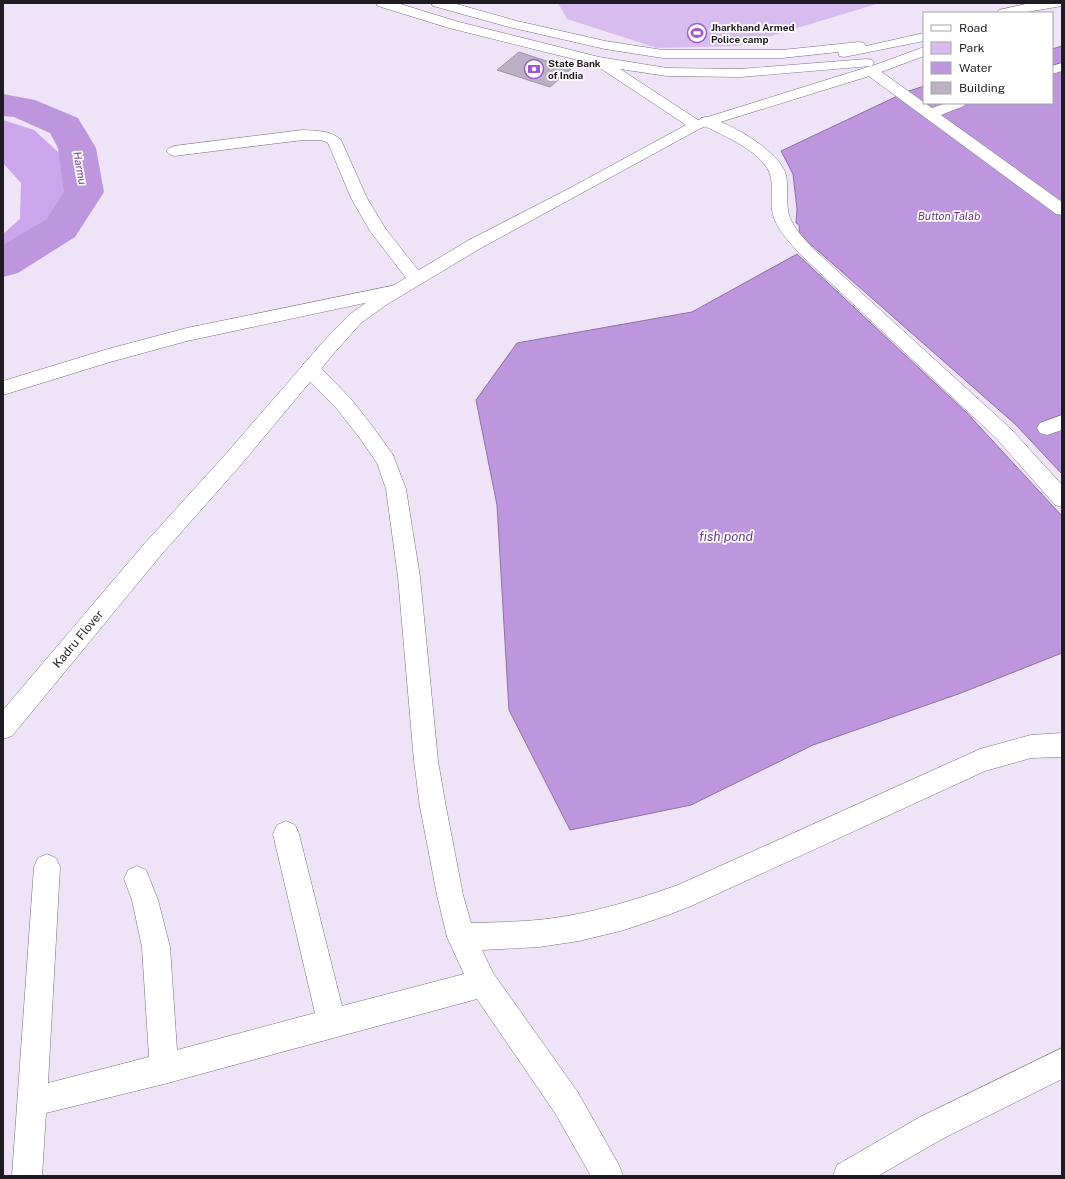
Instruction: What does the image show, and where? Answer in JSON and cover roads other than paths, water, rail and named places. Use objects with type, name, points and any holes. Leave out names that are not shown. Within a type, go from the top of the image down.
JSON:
[{"type":"main road","points":[[383,3],[454,25],[599,61],[667,72],[740,74],[878,62],[923,50]]},
{"type":"main road","points":[[400,3],[497,32],[599,56],[661,65],[743,67],[790,65],[874,57],[923,45]]},
{"type":"main road","points":[[420,3],[482,21],[603,50],[663,58],[785,59],[870,50],[923,37]]},
{"type":"main road","points":[[438,3],[514,24],[590,41],[663,54],[782,54],[872,45],[923,32]]},
{"type":"main road","points":[[1008,12],[1030,7],[1059,11]]},
{"type":"main road","points":[[1038,12],[1059,11]]},
{"type":"main road","name":"Kadru Flover","points":[[3,728],[153,549],[232,461],[310,369],[355,319],[396,291],[474,244],[576,191],[701,123],[871,71],[923,50]]},
{"type":"main road","points":[[599,61],[701,123],[736,137],[763,154],[776,169],[779,188],[780,213],[793,236],[815,260],[1004,434],[1062,499]]},
{"type":"main road","points":[[871,71],[1062,210]]},
{"type":"main road","points":[[930,114],[956,104]]},
{"type":"main road","points":[[174,151],[281,136],[311,134],[329,137],[336,143],[359,198],[378,231],[416,279]]},
{"type":"main road","points":[[3,388],[84,362],[180,336],[396,291]]},
{"type":"main road","points":[[310,369],[344,404],[366,432],[386,461],[396,489],[410,577],[426,761],[450,896],[461,937],[483,983],[566,1102],[608,1176]]},
{"type":"main road","points":[[461,937],[527,935],[566,930],[646,910],[682,897],[980,761],[1035,746],[1062,745]]},
{"type":"main road","points":[[286,834],[332,1022]]},
{"type":"main road","points":[[27,1176],[48,867]]},
{"type":"main road","points":[[137,879],[145,900],[156,947],[164,1069]]},
{"type":"main road","points":[[32,1102],[164,1069],[332,1022],[483,983]]},
{"type":"main road","points":[[848,1176],[931,1128],[1062,1063]]},
{"type":"water","name":"Button Talab","points":[[1062,46],[1062,474],[1015,424],[800,235],[799,225],[796,223],[797,209],[793,174],[781,151],[906,92],[923,86],[923,104],[1053,104],[1053,49]]},
{"type":"water","name":"fish pond","points":[[797,254],[967,413],[1062,516],[1062,653],[961,693],[813,745],[691,805],[570,830],[509,710],[497,505],[476,400],[517,343],[692,312]]},
{"type":"waterway","name":"Harmu","points":[[3,105],[22,108],[65,126],[77,148],[84,192],[61,228],[3,263]]},
{"type":"place","name":"Jharkhand Armed Police camp","points":[[697,33]]},
{"type":"place","name":"State Bank of India","points":[[534,69]]}]
